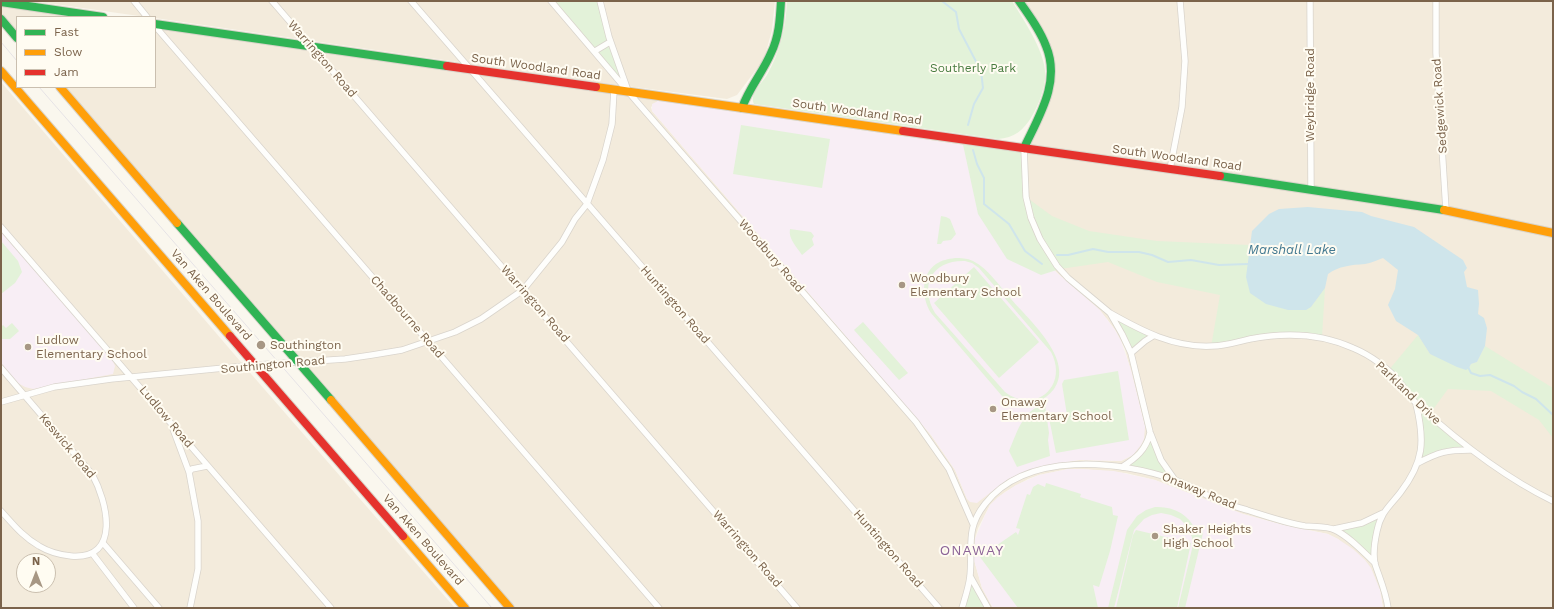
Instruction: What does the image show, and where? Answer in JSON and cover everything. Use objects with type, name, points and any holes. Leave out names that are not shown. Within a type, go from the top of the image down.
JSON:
[{"type":"street","points":[[134,1],[146,16]]},
{"type":"street","name":"Warrington Road","points":[[272,1],[797,608]]},
{"type":"street","name":"Huntington Road","points":[[411,1],[939,608]]},
{"type":"street","name":"Woodbury Road","points":[[551,1],[916,422],[949,469],[972,524]]},
{"type":"street","points":[[600,1],[610,42],[629,92]]},
{"type":"street","points":[[742,108],[749,90],[767,62],[774,46],[781,12],[781,1]]},
{"type":"street","points":[[1019,1],[1034,23],[1046,47],[1051,60],[1052,72],[1046,100],[1024,148],[1026,197],[1031,218],[1057,266],[1068,278],[1110,313],[1122,334],[1131,354],[1150,432],[1161,460],[1175,480]]},
{"type":"street","points":[[1170,169],[1182,107],[1184,68],[1182,13],[1180,1]]},
{"type":"street","name":"Weybridge Road","points":[[1310,1],[1311,190]]},
{"type":"street","name":"Sedgewick Road","points":[[1436,1],[1436,53],[1446,210]]},
{"type":"street","points":[[1,2],[96,16]]},
{"type":"street","points":[[1,19],[16,37]]},
{"type":"street","name":"South Woodland Road","points":[[156,25],[983,142],[1446,210],[1553,233]]},
{"type":"street","name":"Chadbourne Road","points":[[156,26],[658,608]]},
{"type":"street","points":[[595,52],[610,42]]},
{"type":"street","name":"Van Aken Boulevard","points":[[1,71],[465,608]]},
{"type":"street","name":"Van Aken Boulevard","points":[[61,88],[510,608]]},
{"type":"street","name":"Southington Road","points":[[1,402],[72,384],[255,365],[345,359],[402,350],[455,332],[481,318],[523,290],[562,242],[575,219],[587,204],[603,160],[612,124],[614,90]]},
{"type":"street","name":"Ludlow Road","points":[[1,227],[331,608]]},
{"type":"street","name":"Parkland Drive","points":[[1110,313],[1153,336],[1195,346],[1211,347],[1249,339],[1290,334],[1322,337],[1355,348],[1374,360],[1401,383],[1416,404],[1470,450],[1534,492],[1553,501]]},
{"type":"street","points":[[1131,354],[1153,336]]},
{"type":"street","name":"Keswick Road","points":[[1,368],[86,467],[96,482],[102,493],[107,518],[106,537],[103,543]]},
{"type":"street","points":[[1334,529],[1362,523],[1382,513],[1401,492],[1418,463],[1421,432],[1416,404]]},
{"type":"street","points":[[172,425],[189,472],[198,521],[198,569],[190,608]]},
{"type":"street","points":[[1122,467],[1133,460],[1146,446],[1150,432]]},
{"type":"street","points":[[1418,463],[1441,452],[1450,450],[1470,450]]},
{"type":"street","name":"Onaway Road","points":[[962,608],[970,576],[972,524],[985,503],[1015,480],[1052,467],[1076,464],[1122,467],[1175,480],[1215,499],[1247,510],[1304,526],[1334,529]]},
{"type":"street","points":[[189,472],[192,469],[208,466]]},
{"type":"street","points":[[1,511],[29,540],[49,551],[77,556],[92,553],[103,543],[159,608]]},
{"type":"street","points":[[1374,563],[1377,532],[1382,513]]},
{"type":"street","points":[[1334,529],[1355,545],[1374,563],[1382,581],[1388,608]]},
{"type":"street","points":[[92,553],[134,608]]},
{"type":"street","points":[[970,576],[988,608]]},
{"type":"shaded area","points":[[33,1],[775,1],[772,30],[762,62],[737,95],[727,99],[596,82],[156,18],[156,16],[139,16]]},
{"type":"shaded area","points":[[1019,1],[1553,1],[1553,608],[1383,608],[1380,590],[1338,539],[1328,534],[1283,525],[1243,514],[1155,480],[1126,473],[1068,469],[1039,475],[1028,479],[1005,492],[990,505],[978,528],[975,539],[974,560],[982,588],[993,608],[510,608],[61,88],[156,88],[156,24],[1023,148],[1046,100],[1051,60]],"holes":[[[658,101],[1011,152],[1040,251],[1056,272],[1107,319],[1115,330],[1125,349],[1145,427],[1133,455],[1121,461],[1079,460],[1042,466],[1008,479],[986,495],[967,499],[955,470],[931,435],[652,111],[651,107]]]},
{"type":"shaded area","points":[[1,2],[97,16],[16,16],[16,37],[1,19]]},
{"type":"shaded area","points":[[1,82],[252,375],[455,608],[1,608]]},
{"type":"shaded area","points":[[658,101],[1011,152],[1040,251],[1056,272],[1100,310],[1115,330],[1121,341],[1131,370],[1145,427],[1144,439],[1141,445],[1133,455],[1121,461],[1079,460],[1042,466],[1008,479],[977,503],[970,502],[967,499],[955,470],[931,435],[652,111],[652,104]]},
{"type":"shaded area","points":[[1,232],[112,359],[115,366],[113,374],[33,389],[18,383],[1,363]]},
{"type":"shaded area","name":"Shaker Heights High School","points":[[1068,469],[1114,471],[1155,480],[1243,514],[1283,525],[1328,534],[1353,549],[1371,568],[1380,590],[1383,608],[993,608],[982,588],[974,560],[975,539],[990,505],[998,497],[1016,485],[1039,475]]},
{"type":"green space","points":[[551,1],[600,1],[629,92]]},
{"type":"green space","name":"Southerly Park","points":[[787,1],[1012,1],[1029,28],[1043,60],[1045,79],[1038,103],[1029,121],[1022,129],[1014,135],[998,139],[754,104],[753,96],[772,66],[779,48],[784,30]]},
{"type":"green space","points":[[741,125],[830,139],[822,188],[733,174]]},
{"type":"green space","points":[[962,140],[1024,148],[1026,197],[1052,216],[1089,231],[1157,241],[1250,245],[1247,264],[1311,307],[1325,288],[1322,337],[1290,334],[1211,347],[1220,295],[1157,282],[1108,262],[1060,269],[1041,275],[1007,259],[978,214]]},
{"type":"green space","points":[[941,216],[950,219],[956,234],[951,240],[943,241],[941,244],[937,244]]},
{"type":"green space","points":[[790,229],[811,232],[814,236],[812,239],[814,245],[802,255],[790,236]]},
{"type":"green space","points":[[1,241],[18,261],[22,272],[15,283],[1,294]]},
{"type":"green space","points":[[955,258],[968,259],[984,268],[1047,341],[1059,366],[1059,378],[1054,389],[1044,398],[1037,402],[1024,404],[1002,396],[931,313],[924,294],[927,274],[936,264]],"holes":[[[965,261],[972,263],[979,268],[1051,352],[1055,364],[1056,376],[1052,386],[1046,393],[1037,398],[1027,400],[1016,398],[1005,392],[935,313],[930,303],[928,293],[929,284],[932,276],[937,270],[944,265],[954,262]]]},
{"type":"green space","points":[[974,267],[1039,342],[999,378],[934,303]]},
{"type":"green space","points":[[1110,313],[1153,336],[1131,353]]},
{"type":"green space","points":[[863,322],[908,373],[899,380],[854,330]]},
{"type":"green space","points":[[12,323],[19,331],[10,339],[1,339],[1,327],[3,325],[6,328]]},
{"type":"green space","points":[[1418,335],[1430,354],[1469,368],[1471,364],[1477,362],[1485,346],[1553,388],[1553,438],[1539,420],[1491,391],[1448,389],[1429,415],[1470,450],[1450,450],[1419,463],[1420,452],[1416,404],[1388,371]]},
{"type":"green space","points":[[1118,371],[1129,440],[1056,453],[1049,418],[1067,415],[1062,384],[1064,380]]},
{"type":"green space","points":[[1045,405],[1049,433],[1048,440],[1050,456],[1017,467],[1009,451],[1018,429],[1031,411],[1037,407]]},
{"type":"green space","points":[[1150,432],[1157,452],[1175,480],[1122,467],[1133,460]]},
{"type":"green space","points":[[1046,483],[1081,494],[1080,497],[1112,507],[1113,515],[1118,516],[1110,551],[1099,587],[1093,585],[1098,608],[1018,608],[980,557],[1016,532],[1018,535],[1020,529],[1016,528],[1027,494],[1030,495],[1033,487],[1038,484],[1045,487]]},
{"type":"green space","points":[[1155,507],[1168,508],[1180,512],[1189,520],[1196,531],[1203,533],[1185,608],[1178,608],[1192,549],[1192,537],[1186,525],[1180,519],[1161,513],[1144,519],[1134,530],[1114,608],[1108,608],[1127,530],[1137,516],[1146,510]]},
{"type":"green space","points":[[1383,513],[1377,532],[1375,563],[1334,529]]},
{"type":"green space","points":[[1136,530],[1191,543],[1177,608],[1116,608],[1133,535]]},
{"type":"green space","points":[[970,576],[988,608],[962,608]]},
{"type":"water","name":"Marshall Lake","points":[[1308,207],[1362,212],[1371,216],[1414,227],[1463,260],[1467,268],[1464,272],[1467,287],[1478,290],[1478,314],[1484,318],[1487,328],[1485,346],[1477,362],[1471,364],[1466,370],[1430,354],[1418,335],[1396,321],[1388,305],[1395,289],[1398,270],[1383,258],[1367,264],[1350,265],[1332,271],[1328,274],[1325,288],[1311,307],[1306,310],[1288,310],[1266,304],[1250,293],[1246,277],[1252,231],[1269,214],[1279,209]]},
{"type":"waterway","points":[[942,1],[956,12],[959,29],[981,71],[983,88],[974,104],[968,125]]},
{"type":"waterway","points":[[973,150],[977,164],[984,178],[984,204],[1009,224],[1025,251],[1042,264]]},
{"type":"waterway","points":[[1057,255],[1068,255],[1093,249],[1108,252],[1139,252],[1152,255],[1168,262],[1191,260],[1219,265],[1248,264]]},
{"type":"waterway","points":[[1468,367],[1471,373],[1480,376],[1490,375],[1514,386],[1536,399],[1553,415]]},
{"type":"tram line","points":[[1,42],[16,60]]},
{"type":"tram line","points":[[40,88],[492,608]]},
{"type":"traffic: fast","points":[[742,108],[774,47],[779,28],[781,1]]},
{"type":"traffic: fast","points":[[1019,1],[1044,40],[1050,59],[1051,73],[1050,86],[1042,111],[1024,148]]},
{"type":"traffic: fast","points":[[1,2],[96,16]]},
{"type":"traffic: fast","points":[[1,19],[16,37]]},
{"type":"traffic: fast","points":[[156,24],[447,66]]},
{"type":"traffic: fast","points":[[1220,176],[1444,210]]},
{"type":"traffic: fast","points":[[177,223],[331,400]]},
{"type":"traffic: slow","points":[[1,71],[230,336]]},
{"type":"traffic: slow","points":[[596,87],[903,131]]},
{"type":"traffic: slow","points":[[61,88],[177,223]]},
{"type":"traffic: slow","points":[[1444,210],[1553,233]]},
{"type":"traffic: slow","points":[[331,400],[510,608]]},
{"type":"traffic: slow","points":[[403,536],[465,608]]},
{"type":"traffic: jam","points":[[447,66],[596,87]]},
{"type":"traffic: jam","points":[[903,131],[1220,176]]},
{"type":"traffic: jam","points":[[230,336],[403,536]]},
{"type":"place","name":"Woodbury Elementary School","points":[[902,285]]},
{"type":"place","name":"Southington","points":[[261,345]]},
{"type":"place","name":"Ludlow Elementary School","points":[[28,347]]},
{"type":"place","name":"Onaway Elementary School","points":[[993,409]]},
{"type":"place","name":"Shaker Heights High School","points":[[1155,536]]},
{"type":"district","name":"ONAWAY","points":[[972,551]]}]
